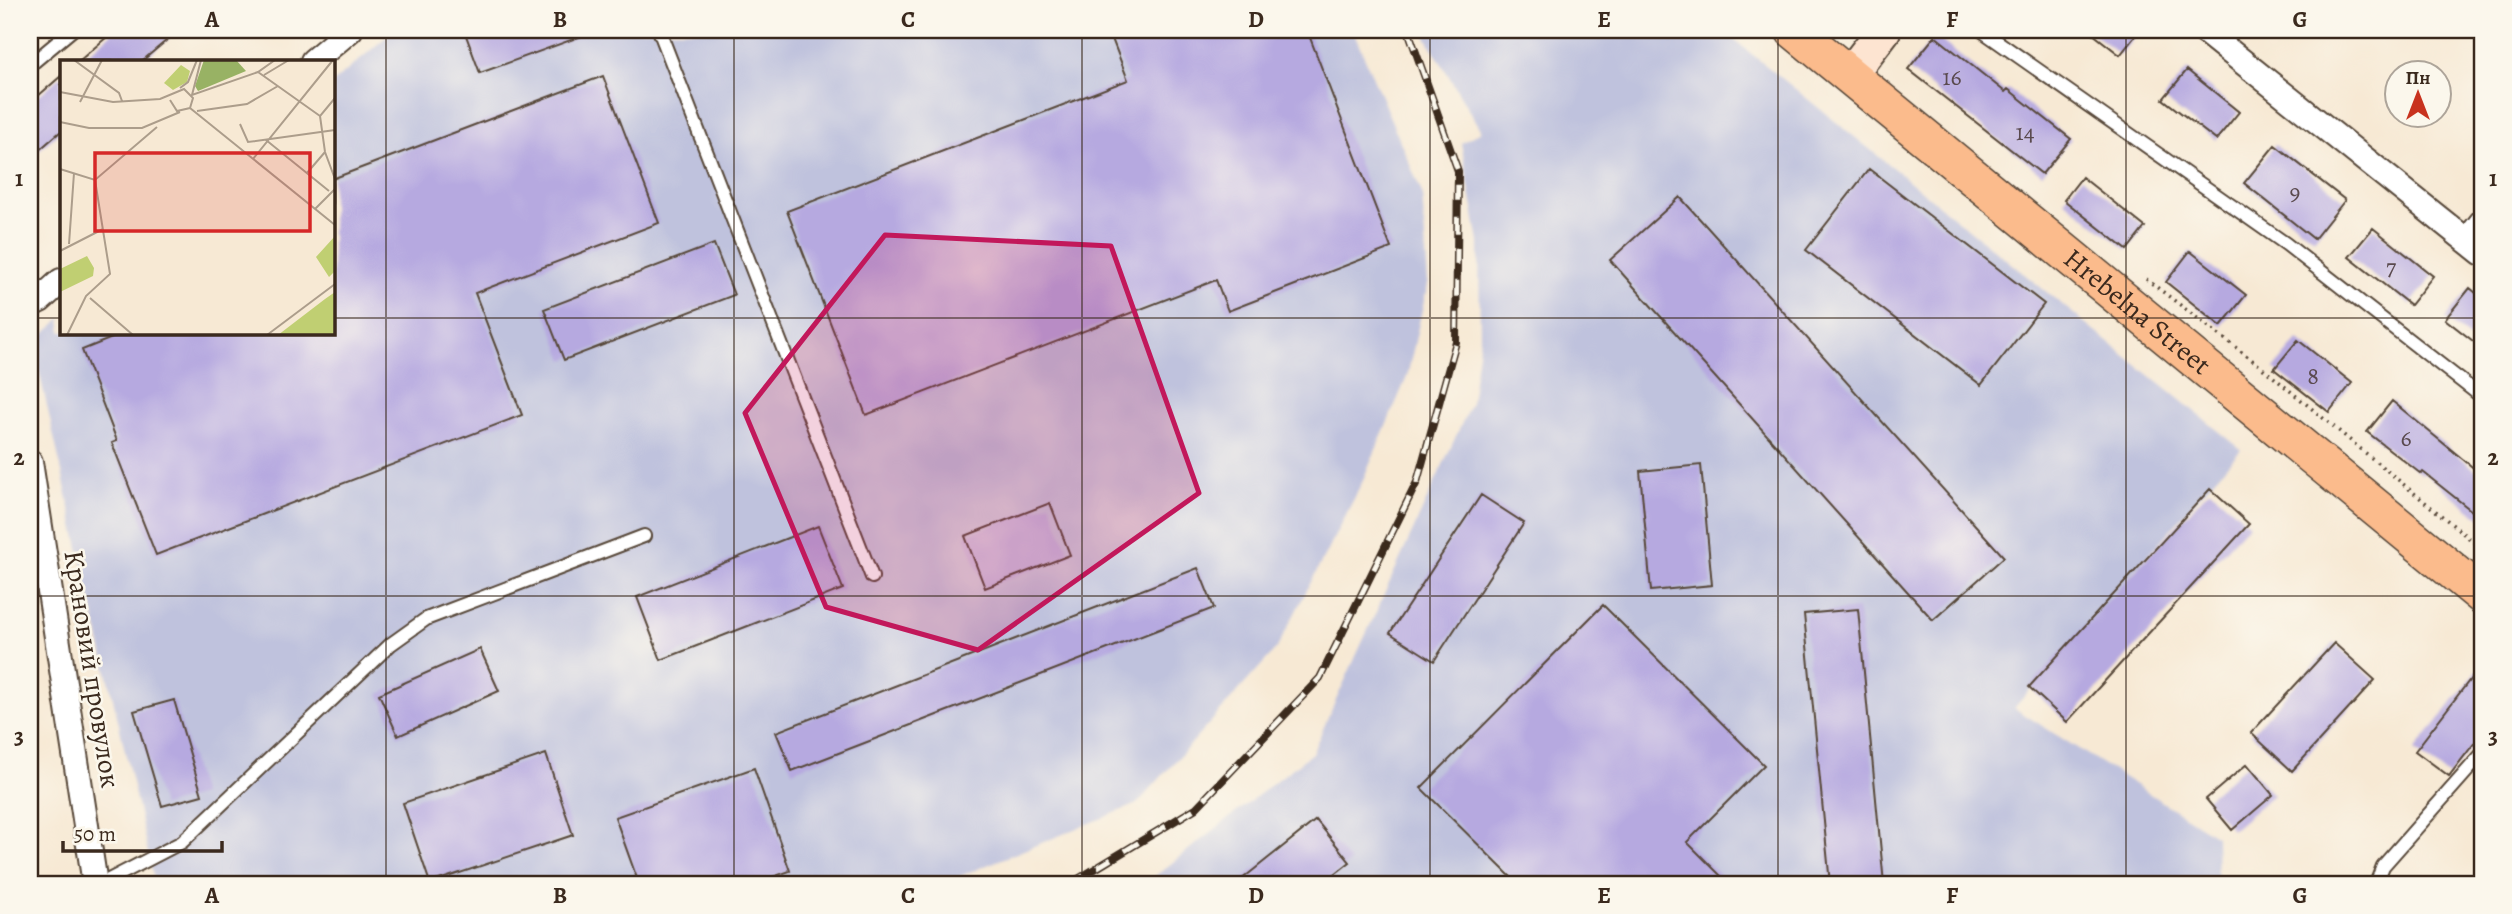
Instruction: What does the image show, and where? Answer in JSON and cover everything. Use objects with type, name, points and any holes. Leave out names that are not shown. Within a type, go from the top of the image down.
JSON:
[{"type":"main road","name":"Hrebelna Street","points":[[1794,30],[1855,67],[2482,595]]},
{"type":"street","points":[[314,60],[350,30]]},
{"type":"street","points":[[1855,67],[1884,30]]},
{"type":"street","points":[[2203,30],[2477,238]]},
{"type":"street","points":[[30,305],[40,300],[60,282]]},
{"type":"street","name":"Крановий провулок","points":[[30,462],[95,884]]},
{"type":"lane","points":[[30,65],[72,30]]},
{"type":"lane","points":[[659,30],[872,577]]},
{"type":"lane","points":[[1981,30],[2286,244],[2482,397]]},
{"type":"lane","points":[[101,884],[183,842],[391,645],[426,619],[644,536]]},
{"type":"lane","points":[[2376,884],[2383,866],[2482,754]]},
{"type":"highlighted area","points":[[885,235],[1111,246],[1199,493],[978,650],[826,607],[745,413]]},
{"type":"shaded area","points":[[394,30],[1353,30],[1422,193],[1428,283],[1407,377],[1360,487],[1277,648],[1137,804],[948,881],[933,884],[155,884],[33,344],[60,320],[60,334],[334,334],[334,82]]},
{"type":"shaded area","points":[[1422,30],[1722,30],[2241,449],[2014,708],[2216,836],[2217,884],[1145,884],[1312,753],[1471,403],[1480,338],[1479,242],[1461,143],[1481,131]]},
{"type":"building","points":[[115,30],[179,30],[143,60],[80,60]]},
{"type":"building","points":[[464,30],[592,30],[593,32],[480,73]]},
{"type":"building","points":[[1127,30],[1307,30],[1391,248],[1228,311],[1216,280],[866,415],[787,211],[1128,80],[1111,36]]},
{"type":"building","points":[[2088,30],[2140,30],[2120,55]]},
{"type":"building","points":[[1935,36],[2005,92],[2008,89],[2071,139],[2042,174],[1908,69]]},
{"type":"building","points":[[2187,70],[2239,112],[2216,140],[2163,99]]},
{"type":"building","points":[[603,76],[659,223],[475,293],[522,415],[156,555],[112,443],[117,441],[82,350],[112,338],[109,334],[334,334],[334,178]]},
{"type":"building","points":[[60,77],[60,132],[30,158],[30,103]]},
{"type":"building","points":[[2275,145],[2345,200],[2314,239],[2244,183]]},
{"type":"building","points":[[1869,169],[2044,304],[1981,385],[1806,250]]},
{"type":"building","points":[[2082,177],[2145,227],[2127,250],[2064,200]]},
{"type":"building","points":[[1680,197],[2004,557],[1933,620],[1610,260]]},
{"type":"building","points":[[2373,228],[2433,276],[2410,305],[2349,257]]},
{"type":"building","points":[[714,244],[734,295],[564,360],[544,309]]},
{"type":"building","points":[[2190,251],[2246,295],[2221,326],[2166,282]]},
{"type":"building","points":[[2470,288],[2482,298],[2482,348],[2445,319]]},
{"type":"building","points":[[2298,340],[2352,383],[2329,412],[2274,369]]},
{"type":"building","points":[[2392,401],[2482,475],[2482,519],[2367,432]]},
{"type":"building","points":[[1701,465],[1712,585],[1651,591],[1640,471]]},
{"type":"building","points":[[2210,489],[2249,524],[2067,722],[2029,687]]},
{"type":"building","points":[[1481,495],[1524,523],[1434,661],[1390,633]]},
{"type":"building","points":[[1050,503],[1070,555],[985,588],[965,536]]},
{"type":"building","points":[[818,526],[843,589],[661,660],[637,597]]},
{"type":"building","points":[[1198,568],[1214,608],[792,771],[776,732]]},
{"type":"building","points":[[1603,605],[1764,765],[1687,842],[1729,884],[1518,884],[1421,788]]},
{"type":"building","points":[[1858,609],[1884,884],[1830,884],[1804,614]]},
{"type":"building","points":[[2334,643],[2375,680],[2292,771],[2251,733]]},
{"type":"building","points":[[480,649],[499,691],[398,736],[379,694]]},
{"type":"building","points":[[2482,664],[2482,733],[2449,776],[2415,751]]},
{"type":"building","points":[[174,700],[202,795],[162,806],[134,711]]},
{"type":"building","points":[[546,754],[573,835],[430,883],[403,803]]},
{"type":"building","points":[[2247,764],[2273,795],[2232,830],[2206,799]]},
{"type":"building","points":[[754,768],[790,871],[753,884],[639,884],[615,817]]},
{"type":"building","points":[[1316,820],[1350,862],[1322,884],[1236,884]]},
{"type":"railway","points":[[1070,884],[1196,808],[1320,678],[1417,482],[1456,342],[1458,171],[1408,30]]}]
